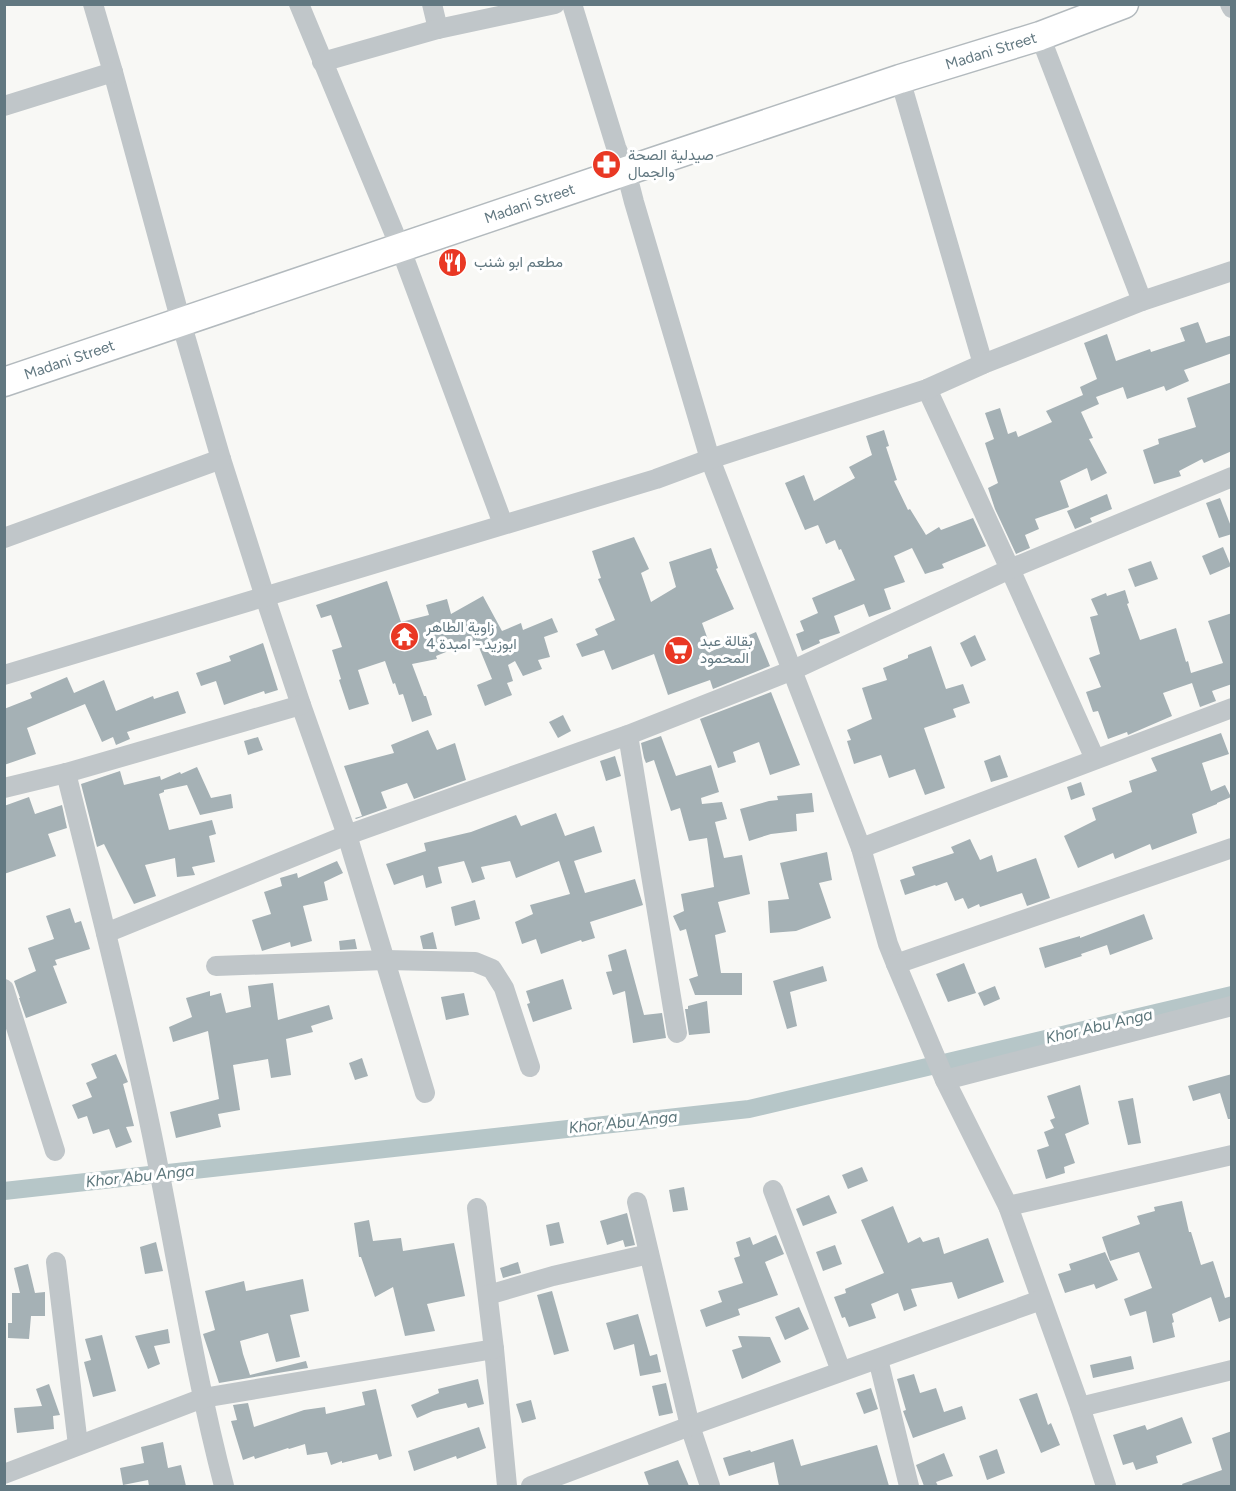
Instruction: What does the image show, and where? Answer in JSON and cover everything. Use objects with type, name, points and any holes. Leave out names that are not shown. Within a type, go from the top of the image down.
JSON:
[{"type":"street","points":[[93,4],[221,459],[301,705],[347,835],[425,1092]]},
{"type":"street","points":[[299,4],[400,247],[503,524]]},
{"type":"street","points":[[432,4],[438,29]]},
{"type":"street","points":[[322,62],[438,29],[555,4]]},
{"type":"street","points":[[572,4],[616,147],[626,171],[710,459],[861,848],[888,944],[945,1080],[1008,1206],[1106,1486]]},
{"type":"street","name":"Madani Street","points":[[4,382],[900,79],[1040,36],[1121,5]]},
{"type":"street","points":[[1040,36],[1142,301]]},
{"type":"street","points":[[4,106],[113,72]]},
{"type":"street","points":[[900,79],[983,364]]},
{"type":"street","points":[[4,675],[656,479],[710,459],[927,389],[983,364],[1142,301],[1232,271]]},
{"type":"street","points":[[927,389],[1095,759]]},
{"type":"street","points":[[4,538],[221,459]]},
{"type":"street","points":[[106,933],[347,835],[628,735],[793,670],[1010,568],[1232,477]]},
{"type":"street","points":[[4,788],[66,773],[301,705]]},
{"type":"street","points":[[861,848],[1232,708]]},
{"type":"street","points":[[628,735],[677,1033]]},
{"type":"street","points":[[66,773],[106,933],[152,1135],[209,1431],[224,1486]]},
{"type":"street","points":[[896,964],[1232,848]]},
{"type":"street","points":[[216,966],[386,960],[475,962],[492,969],[504,988],[530,1067]]},
{"type":"street","points":[[4,989],[55,1151]]},
{"type":"street","points":[[945,1080],[1232,1006]]},
{"type":"street","points":[[1008,1206],[1232,1155]]},
{"type":"street","points":[[773,1190],[841,1371]]},
{"type":"street","points":[[637,1202],[690,1426],[710,1486]]},
{"type":"street","points":[[477,1208],[507,1486]]},
{"type":"street","points":[[488,1295],[553,1276],[649,1254]]},
{"type":"street","points":[[56,1262],[78,1445]]},
{"type":"street","points":[[531,1486],[690,1426],[1041,1300]]},
{"type":"street","points":[[4,1474],[203,1398],[494,1349]]},
{"type":"street","points":[[878,1359],[909,1486]]},
{"type":"street","points":[[1080,1407],[1232,1370]]},
{"type":"building","points":[[1198,322],[1206,343],[1232,335],[1232,353],[1184,370],[1189,381],[1166,391],[1164,386],[1127,399],[1123,387],[1096,397],[1099,404],[1081,412],[1093,438],[1089,439],[1107,473],[1091,481],[1087,468],[1060,481],[1069,507],[1035,519],[1039,529],[1025,535],[1030,548],[1016,554],[988,488],[998,483],[985,443],[994,439],[985,413],[1000,408],[1008,434],[1016,431],[1018,437],[1052,422],[1046,411],[1083,395],[1080,387],[1097,379],[1084,343],[1107,334],[1116,361],[1150,349],[1151,352],[1185,341],[1180,328]]},
{"type":"building","points":[[1232,382],[1232,451],[1204,463],[1202,459],[1179,471],[1181,476],[1154,484],[1143,450],[1159,444],[1158,439],[1196,427],[1187,398]]},
{"type":"building","points":[[884,430],[889,446],[886,447],[897,480],[894,481],[908,510],[910,509],[926,535],[939,527],[941,530],[973,518],[986,546],[942,564],[944,568],[925,574],[912,548],[894,556],[905,582],[884,589],[891,609],[869,617],[864,604],[834,616],[840,633],[819,640],[820,643],[802,651],[796,634],[804,631],[800,621],[818,613],[812,598],[855,580],[835,540],[826,544],[818,525],[805,530],[785,483],[804,475],[814,501],[855,478],[849,467],[872,455],[866,436]]},
{"type":"building","points":[[1107,494],[1112,509],[1090,518],[1092,522],[1075,529],[1067,511]]},
{"type":"building","points":[[1220,498],[1232,534],[1219,538],[1206,503]]},
{"type":"building","points":[[634,537],[649,569],[641,573],[651,602],[676,587],[669,562],[711,548],[718,568],[716,569],[734,609],[702,623],[712,651],[756,632],[770,666],[713,689],[710,680],[668,695],[654,654],[612,670],[604,650],[582,657],[576,644],[598,635],[595,629],[615,620],[598,579],[601,578],[592,551]]},
{"type":"building","points":[[1223,547],[1231,566],[1210,575],[1202,556]]},
{"type":"building","points":[[1151,561],[1158,579],[1135,587],[1128,569]]},
{"type":"building","points":[[387,581],[401,622],[429,615],[426,605],[447,599],[451,614],[483,596],[502,631],[521,623],[523,630],[552,618],[558,632],[544,637],[550,657],[538,660],[542,669],[523,676],[515,661],[508,665],[513,681],[507,683],[512,695],[485,706],[477,685],[492,679],[476,640],[436,656],[437,659],[412,664],[432,715],[412,722],[403,694],[399,695],[395,683],[393,684],[385,661],[358,670],[369,704],[349,710],[332,650],[342,647],[331,615],[321,618],[316,605]]},
{"type":"building","points":[[1125,590],[1129,603],[1127,604],[1140,640],[1176,628],[1191,673],[1223,663],[1208,621],[1232,613],[1232,684],[1212,691],[1216,701],[1200,707],[1192,683],[1163,693],[1172,716],[1128,735],[1127,732],[1108,739],[1098,711],[1093,712],[1086,692],[1101,687],[1089,658],[1100,654],[1090,617],[1098,615],[1091,599],[1106,593],[1107,596]]},
{"type":"building","points":[[975,635],[986,660],[971,667],[960,643]]},
{"type":"building","points":[[263,643],[278,690],[265,694],[264,691],[224,705],[216,681],[201,686],[196,673],[231,661],[229,656]]},
{"type":"building","points":[[931,646],[946,689],[963,684],[970,703],[953,709],[956,717],[924,728],[945,788],[925,795],[915,769],[889,778],[881,755],[854,764],[847,741],[851,740],[847,730],[872,719],[862,688],[887,680],[883,668]]},
{"type":"building","points":[[67,677],[74,693],[104,680],[116,711],[153,696],[154,699],[178,691],[186,713],[127,732],[130,739],[116,745],[113,737],[102,742],[85,704],[27,728],[36,754],[4,765],[4,709],[32,698],[30,693]]},
{"type":"building","points":[[771,692],[800,765],[770,775],[759,742],[733,752],[736,762],[718,768],[700,719]]},
{"type":"building","points":[[563,715],[571,731],[558,738],[549,722]]},
{"type":"building","points":[[428,730],[437,750],[455,743],[466,780],[414,799],[407,783],[381,792],[387,808],[356,819],[362,816],[344,766],[394,753],[391,745]]},
{"type":"building","points":[[1221,733],[1229,754],[1202,763],[1211,791],[1225,785],[1231,797],[1192,814],[1197,833],[1152,850],[1150,844],[1115,859],[1113,853],[1078,868],[1064,836],[1096,820],[1092,808],[1132,792],[1129,781],[1157,771],[1151,758]]},
{"type":"building","points":[[661,736],[676,776],[711,765],[719,792],[701,798],[702,804],[722,802],[727,819],[715,822],[724,858],[742,855],[750,894],[718,902],[726,932],[715,935],[721,973],[742,973],[742,995],[695,995],[689,979],[698,976],[686,929],[680,931],[673,916],[684,911],[681,894],[714,887],[707,838],[689,841],[680,808],[671,811],[654,760],[646,763],[644,758],[641,743]]},
{"type":"building","points":[[258,737],[263,750],[248,755],[244,741]]},
{"type":"building","points":[[1000,755],[1008,777],[991,782],[984,761]]},
{"type":"building","points":[[615,756],[621,776],[606,781],[600,761]]},
{"type":"building","points":[[197,767],[211,798],[231,794],[233,808],[200,815],[187,785],[164,790],[159,794],[169,830],[212,820],[216,834],[209,836],[215,862],[192,867],[195,875],[177,877],[175,858],[145,865],[156,896],[134,904],[104,844],[97,847],[81,784],[120,771],[124,785],[160,776],[161,780]]},
{"type":"building","points":[[1081,782],[1085,795],[1071,800],[1067,787]]},
{"type":"building","points":[[812,793],[814,812],[796,814],[797,831],[771,834],[749,841],[740,809],[778,800],[777,796]]},
{"type":"building","points":[[29,797],[35,814],[62,805],[67,828],[48,834],[56,856],[4,874],[4,806]]},
{"type":"building","points":[[556,813],[565,836],[594,826],[602,852],[574,861],[585,893],[635,879],[643,905],[590,922],[595,938],[582,942],[581,940],[541,954],[536,939],[522,944],[515,922],[533,914],[530,905],[570,894],[559,861],[516,878],[510,861],[481,867],[485,879],[472,883],[464,861],[438,867],[442,883],[426,888],[423,875],[394,885],[386,864],[426,851],[424,843],[471,832],[516,815],[521,826]]},
{"type":"building","points":[[970,839],[980,860],[992,855],[997,872],[1036,858],[1050,898],[1027,906],[1022,893],[968,909],[963,898],[955,901],[947,882],[905,895],[900,880],[915,875],[912,867],[954,853],[951,847]]},
{"type":"building","points":[[827,852],[832,880],[819,883],[831,918],[796,931],[770,933],[768,901],[789,899],[780,863]]},
{"type":"building","points":[[337,861],[343,873],[324,882],[328,900],[303,906],[312,941],[291,947],[290,942],[262,951],[252,920],[271,914],[264,892],[282,886],[280,878],[297,873],[298,878]]},
{"type":"building","points":[[475,900],[480,919],[455,926],[451,907]]},
{"type":"building","points":[[70,908],[75,923],[81,921],[90,949],[55,960],[57,965],[53,966],[67,1003],[26,1018],[14,981],[36,971],[28,948],[54,939],[46,916]]},
{"type":"building","points":[[1144,914],[1153,939],[1110,955],[1107,945],[1045,968],[1039,948],[1080,936],[1080,938]]},
{"type":"building","points":[[433,932],[437,949],[423,949],[420,936]]},
{"type":"building","points":[[355,939],[357,949],[340,950],[339,941]]},
{"type":"building","points":[[626,949],[644,1015],[662,1013],[666,1038],[633,1043],[625,991],[613,995],[606,972],[612,971],[608,955]]},
{"type":"building","points":[[964,963],[976,993],[948,1002],[936,974]]},
{"type":"building","points":[[823,966],[827,981],[790,992],[797,1026],[787,1029],[773,981]]},
{"type":"building","points":[[563,979],[572,1009],[533,1022],[527,1004],[530,1003],[526,991]]},
{"type":"building","points":[[273,983],[278,1020],[329,1005],[333,1019],[311,1026],[313,1032],[286,1039],[291,1075],[271,1078],[268,1059],[233,1065],[240,1110],[218,1114],[221,1127],[176,1138],[170,1112],[219,1099],[208,1031],[173,1042],[169,1027],[192,1017],[186,998],[210,991],[210,996],[221,993],[226,1013],[251,1007],[248,986]]},
{"type":"building","points":[[995,986],[1000,999],[984,1006],[978,993]]},
{"type":"building","points":[[464,993],[469,1015],[446,1020],[441,997]]},
{"type":"building","points":[[707,1001],[710,1033],[689,1035],[685,1009]]},
{"type":"building","points":[[116,1054],[128,1082],[123,1084],[134,1126],[126,1127],[132,1142],[116,1148],[109,1129],[93,1134],[87,1116],[78,1119],[72,1105],[92,1097],[86,1083],[97,1078],[91,1064]]},
{"type":"building","points":[[362,1058],[368,1076],[355,1080],[349,1063]]},
{"type":"building","points":[[1232,1074],[1232,1119],[1228,1119],[1220,1093],[1193,1101],[1188,1086]]},
{"type":"building","points":[[1080,1085],[1089,1124],[1065,1134],[1075,1163],[1064,1167],[1065,1173],[1046,1179],[1037,1150],[1049,1146],[1044,1132],[1054,1128],[1050,1120],[1055,1118],[1047,1096]]},
{"type":"building","points":[[1133,1098],[1141,1143],[1128,1145],[1118,1101]]},
{"type":"building","points":[[862,1167],[868,1181],[848,1189],[842,1175]]},
{"type":"building","points":[[684,1187],[688,1210],[673,1212],[669,1190]]},
{"type":"building","points":[[829,1195],[837,1213],[803,1226],[796,1209]]},
{"type":"building","points":[[1182,1201],[1189,1232],[1191,1232],[1201,1265],[1213,1261],[1225,1298],[1232,1296],[1232,1317],[1219,1322],[1211,1297],[1172,1314],[1175,1337],[1153,1343],[1146,1311],[1130,1316],[1124,1299],[1152,1288],[1139,1252],[1110,1261],[1102,1237],[1140,1224],[1137,1216],[1155,1211],[1154,1207]]},
{"type":"building","points":[[893,1206],[908,1243],[920,1237],[923,1242],[939,1237],[944,1254],[988,1238],[1004,1282],[958,1299],[952,1282],[911,1289],[917,1306],[904,1311],[898,1293],[871,1304],[876,1318],[849,1327],[845,1317],[842,1318],[834,1297],[846,1293],[845,1289],[884,1273],[861,1220]]},
{"type":"building","points":[[627,1213],[635,1245],[625,1247],[623,1240],[607,1245],[600,1221]]},
{"type":"building","points":[[369,1220],[373,1241],[401,1238],[403,1251],[454,1243],[465,1296],[427,1304],[435,1331],[405,1336],[393,1287],[375,1297],[361,1257],[359,1257],[354,1223]]},
{"type":"building","points":[[559,1222],[564,1243],[550,1246],[546,1225]]},
{"type":"building","points":[[776,1235],[784,1254],[765,1262],[778,1295],[738,1309],[740,1315],[706,1327],[700,1310],[722,1302],[718,1291],[743,1283],[734,1258],[740,1256],[736,1242],[750,1237],[753,1245]]},
{"type":"building","points":[[156,1242],[163,1271],[145,1274],[140,1247]]},
{"type":"building","points":[[835,1245],[842,1264],[823,1271],[816,1252]]},
{"type":"building","points":[[1105,1252],[1118,1280],[1096,1289],[1094,1284],[1065,1293],[1058,1274],[1071,1270],[1069,1264]]},
{"type":"building","points":[[518,1262],[521,1273],[503,1278],[500,1268]]},
{"type":"building","points":[[28,1264],[35,1293],[45,1292],[45,1316],[31,1316],[29,1339],[8,1338],[8,1323],[12,1323],[12,1293],[20,1293],[14,1268]]},
{"type":"building","points":[[303,1279],[309,1311],[290,1315],[300,1357],[276,1362],[268,1333],[240,1341],[250,1375],[306,1361],[308,1368],[219,1383],[203,1334],[215,1330],[205,1291],[244,1281],[246,1291]]},
{"type":"building","points":[[552,1291],[569,1351],[554,1355],[537,1295]]},
{"type":"building","points":[[799,1307],[809,1329],[785,1340],[775,1317]]},
{"type":"building","points":[[638,1314],[650,1356],[657,1354],[661,1372],[640,1376],[634,1344],[614,1350],[606,1323]]},
{"type":"building","points":[[168,1329],[170,1343],[154,1346],[160,1364],[148,1369],[135,1336]]},
{"type":"building","points":[[102,1335],[116,1391],[93,1397],[84,1362],[91,1360],[85,1339]]},
{"type":"building","points":[[738,1336],[770,1337],[781,1362],[742,1379],[732,1350],[742,1347]]},
{"type":"building","points":[[1131,1356],[1134,1369],[1093,1378],[1090,1365]]},
{"type":"building","points":[[914,1374],[920,1393],[936,1388],[944,1412],[962,1406],[966,1419],[913,1438],[903,1411],[906,1410],[897,1379]]},
{"type":"building","points":[[478,1379],[484,1404],[468,1408],[466,1403],[433,1411],[417,1418],[411,1405],[439,1393],[438,1389]]},
{"type":"building","points":[[666,1383],[673,1413],[659,1416],[652,1386]]},
{"type":"building","points":[[49,1384],[60,1415],[53,1416],[54,1429],[17,1433],[14,1408],[42,1406],[36,1389]]},
{"type":"building","points":[[871,1388],[878,1409],[864,1414],[856,1393]]},
{"type":"building","points":[[376,1389],[392,1456],[379,1460],[377,1454],[331,1465],[327,1452],[307,1455],[305,1444],[255,1459],[254,1456],[243,1460],[231,1421],[237,1420],[233,1405],[248,1403],[254,1427],[304,1410],[325,1407],[326,1414],[365,1405],[362,1392]]},
{"type":"building","points":[[1037,1393],[1048,1425],[1051,1423],[1060,1445],[1041,1453],[1019,1399]]},
{"type":"building","points":[[531,1400],[536,1419],[522,1423],[516,1404]]},
{"type":"building","points":[[1182,1417],[1192,1443],[1156,1456],[1158,1463],[1136,1470],[1133,1462],[1123,1465],[1113,1435],[1145,1425],[1147,1430]]},
{"type":"building","points":[[479,1427],[486,1448],[414,1471],[408,1451]]},
{"type":"building","points":[[1232,1431],[1232,1486],[1183,1486],[1182,1484],[1222,1470],[1212,1438]]},
{"type":"building","points":[[793,1439],[801,1466],[877,1445],[889,1486],[779,1486],[774,1462],[729,1476],[723,1458]]},
{"type":"building","points":[[163,1442],[168,1468],[181,1465],[186,1486],[149,1486],[148,1480],[123,1485],[120,1468],[144,1463],[141,1447]]},
{"type":"building","points":[[997,1449],[1005,1473],[987,1480],[979,1456]]},
{"type":"building","points":[[944,1453],[953,1476],[936,1482],[938,1486],[924,1486],[916,1465]]},
{"type":"building","points":[[678,1460],[689,1486],[649,1486],[644,1472]]},
{"type":"waterway","name":"Khor Abu Anga","points":[[4,1191],[749,1109],[1232,995]]},
{"type":"place","name":"صيدلية الصحة والجمال","points":[[607,164]]},
{"type":"place","name":"مطعم ابو شنب","points":[[453,262]]},
{"type":"place","name":"زاوية الطاهر ابوزيد - امبدة 4","points":[[405,636]]},
{"type":"place","name":"بقالة عبد المحمود","points":[[679,650]]}]
